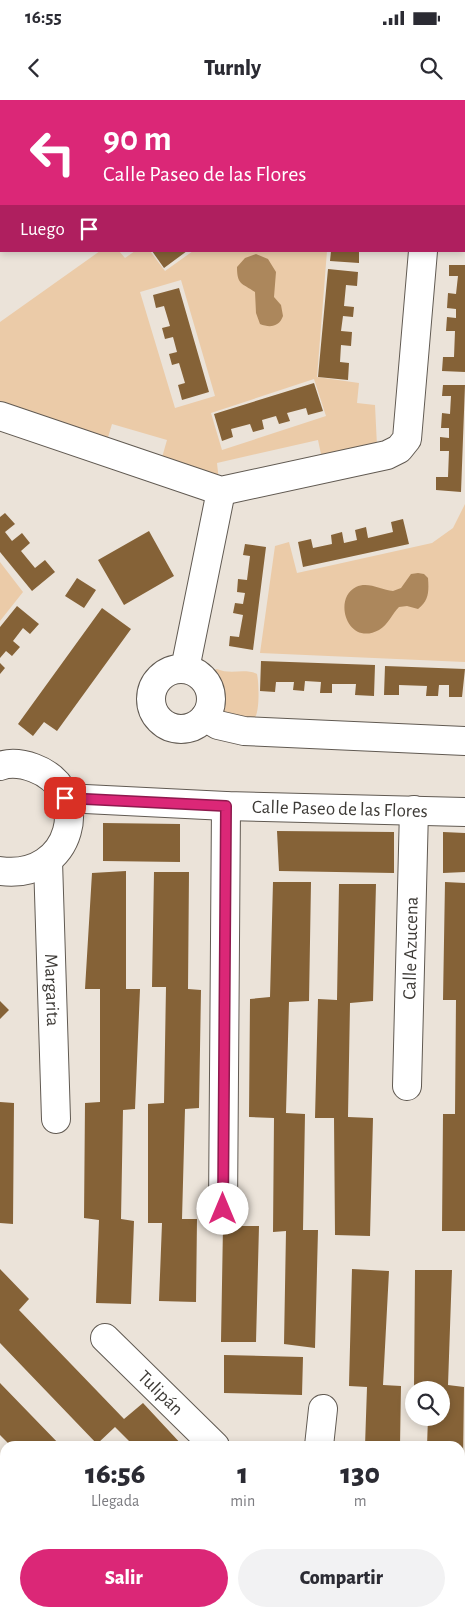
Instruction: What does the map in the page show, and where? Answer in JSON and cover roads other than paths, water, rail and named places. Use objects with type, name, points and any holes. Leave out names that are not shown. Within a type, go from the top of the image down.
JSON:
[{"type":"street","points":[[0,416],[221,491],[387,455],[399,449],[407,439],[423,252]]},
{"type":"street","points":[[185,669],[221,491]]},
{"type":"street","points":[[176,669],[185,669],[203,678],[209,687],[212,697],[205,717],[190,728],[171,727],[156,715],[152,706],[154,687],[159,678],[176,669]]},
{"type":"street","points":[[205,717],[218,724],[244,731],[465,741]]},
{"type":"street","points":[[0,766],[23,764],[41,770],[55,782],[65,798],[69,815],[67,832],[60,848],[48,861],[33,870],[16,873],[0,871]]},
{"type":"street","name":"Calle Paseo de las Flores","points":[[65,798],[226,806],[465,812]]},
{"type":"street","points":[[223,1209],[226,806]]},
{"type":"street","name":"Calle Azucena","points":[[407,1086],[414,810]]},
{"type":"street","name":"Margarita","points":[[48,861],[56,1119]]},
{"type":"street","name":"Tulipán","points":[[105,1338],[210,1441]]},
{"type":"street","points":[[320,1441],[323,1409]]}]
